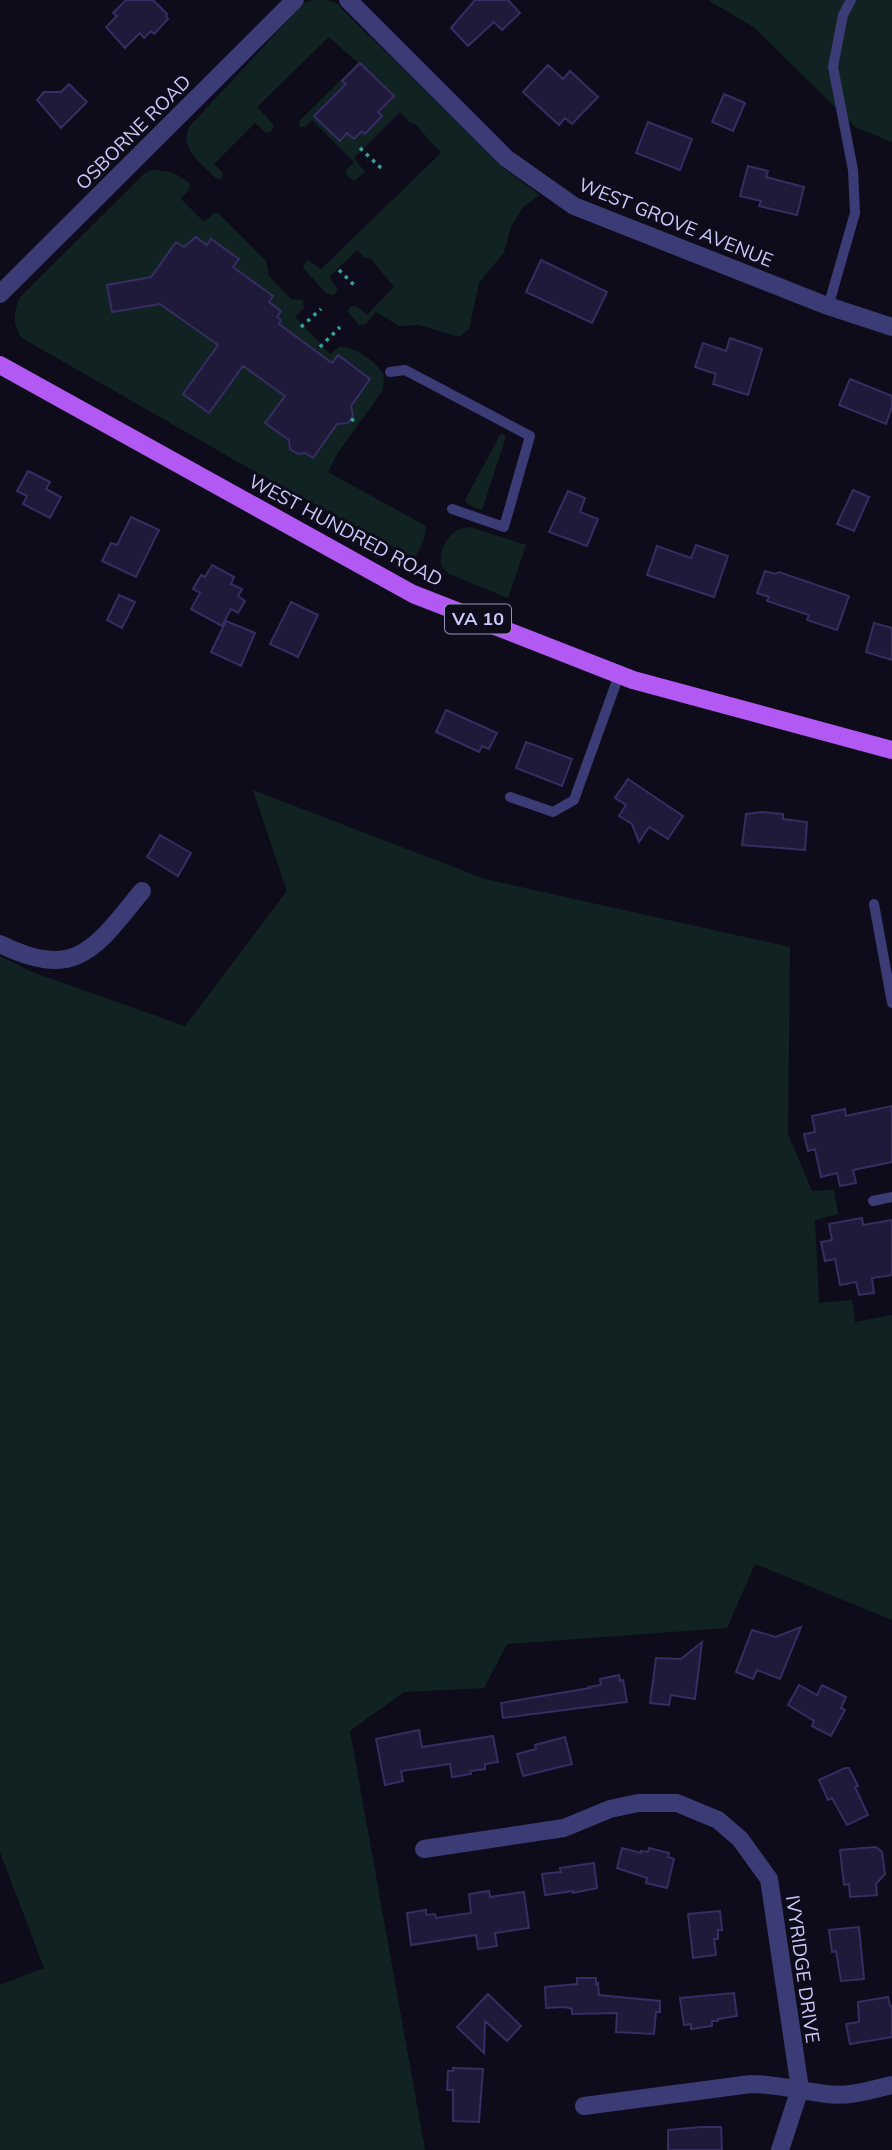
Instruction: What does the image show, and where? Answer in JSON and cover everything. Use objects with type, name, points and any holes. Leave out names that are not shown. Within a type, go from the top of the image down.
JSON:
[{"type":"main road","name":"WEST HUNDRED ROAD","points":[[0,365],[413,594],[619,675],[892,750]]},
{"type":"street","name":"OSBORNE ROAD","points":[[0,295],[295,0]]},
{"type":"street","name":"WEST GROVE AVENUE","points":[[348,0],[506,158],[573,206],[828,307],[892,327]]},
{"type":"street","points":[[0,944],[30,957],[48,961],[77,955],[101,941],[142,891]]},
{"type":"street","name":"IVYRIDGE DRIVE","points":[[424,1849],[564,1828],[610,1809],[638,1803],[677,1803],[718,1820],[740,1839],[769,1879],[800,2089],[780,2150]]},
{"type":"street","points":[[584,2106],[751,2084],[774,2084],[830,2095],[859,2093],[892,2085]]},
{"type":"lane","points":[[828,307],[855,213],[853,170],[834,67],[843,15],[851,0]]},
{"type":"lane","points":[[390,372],[405,370],[530,436],[504,527],[452,509]]},
{"type":"lane","points":[[510,797],[553,812],[574,800],[619,675]]},
{"type":"lane","points":[[874,904],[892,1003]]},
{"type":"lane","points":[[873,1201],[892,1197]]},
{"type":"path","points":[[360,148],[382,169]]},
{"type":"path","points":[[339,270],[355,286]]},
{"type":"path","points":[[301,327],[321,309]]},
{"type":"path","points":[[320,347],[340,327]]},
{"type":"path","points":[[351,419],[356,422]]},
{"type":"green space","points":[[313,0],[336,3],[506,170],[540,195],[523,207],[511,227],[504,252],[479,283],[469,329],[459,337],[419,325],[399,326],[376,312],[366,324],[359,325],[348,312],[350,306],[357,306],[367,315],[394,287],[371,259],[365,258],[357,250],[329,277],[338,290],[334,295],[326,293],[304,269],[303,265],[308,260],[321,269],[441,153],[414,123],[410,123],[400,112],[354,158],[365,172],[354,181],[346,175],[346,170],[354,162],[312,120],[305,127],[299,125],[300,120],[358,63],[329,37],[257,107],[274,125],[272,131],[266,133],[255,123],[214,164],[223,173],[221,179],[217,179],[205,168],[190,149],[187,142],[189,127],[304,3]]},
{"type":"green space","points":[[708,0],[892,0],[892,142],[855,127],[755,28]]},
{"type":"green space","points":[[151,170],[172,173],[186,180],[190,184],[189,189],[181,199],[204,222],[214,213],[218,213],[266,261],[269,276],[291,299],[303,300],[304,308],[295,317],[330,354],[339,347],[351,349],[370,360],[384,375],[383,390],[337,454],[328,472],[426,526],[424,539],[416,556],[410,556],[261,475],[22,338],[16,328],[15,317],[21,296]]},
{"type":"green space","points":[[501,433],[506,436],[482,510],[467,504],[465,500]]},
{"type":"green space","points":[[470,527],[526,545],[508,598],[449,574],[441,566],[447,539],[457,531]]},
{"type":"green space","points":[[253,790],[485,879],[790,947],[788,1134],[812,1191],[834,1190],[838,1214],[815,1220],[819,1303],[852,1300],[855,1322],[892,1315],[892,1620],[755,1564],[727,1628],[507,1644],[484,1688],[404,1692],[350,1731],[425,2150],[0,2150],[0,1985],[44,1968],[0,1852],[0,956],[32,972],[185,1026],[287,891]]},
{"type":"building","points":[[126,0],[153,0],[167,14],[168,19],[154,34],[151,31],[144,38],[140,33],[125,48],[106,27],[117,16],[113,13]]},
{"type":"building","points":[[475,0],[508,0],[520,13],[502,30],[494,22],[468,46],[451,28]]},
{"type":"building","points":[[360,63],[394,96],[378,112],[382,116],[365,134],[362,131],[354,139],[347,133],[340,141],[314,116],[346,84],[342,81]]},
{"type":"building","points":[[548,65],[563,79],[570,71],[598,97],[572,124],[565,118],[559,125],[523,92]]},
{"type":"building","points":[[69,84],[87,102],[61,128],[37,100],[44,92],[61,92]]},
{"type":"building","points":[[724,94],[745,103],[733,131],[712,122]]},
{"type":"building","points":[[648,122],[692,139],[680,170],[636,153]]},
{"type":"building","points":[[748,166],[768,171],[766,177],[804,187],[797,215],[759,206],[761,201],[740,196]]},
{"type":"building","points":[[196,237],[207,245],[211,239],[239,259],[233,267],[273,296],[269,302],[281,311],[277,317],[281,320],[279,324],[332,363],[338,355],[370,379],[351,406],[353,416],[348,423],[337,424],[313,458],[290,449],[289,440],[265,423],[285,396],[243,366],[209,413],[183,394],[218,345],[160,304],[112,312],[107,285],[151,277],[176,242],[184,247]]},
{"type":"building","points":[[541,260],[607,292],[592,323],[526,292]]},
{"type":"building","points":[[730,338],[762,349],[748,395],[713,384],[716,374],[695,367],[703,343],[726,351]]},
{"type":"building","points":[[850,379],[892,396],[892,407],[886,424],[839,405]]},
{"type":"building","points":[[28,471],[50,482],[46,489],[61,497],[50,518],[23,504],[27,496],[17,491]]},
{"type":"building","points":[[853,490],[869,497],[854,531],[837,524]]},
{"type":"building","points":[[568,491],[585,498],[580,512],[598,519],[587,546],[549,532]]},
{"type":"building","points":[[131,517],[159,530],[136,577],[102,561],[111,543],[117,545]]},
{"type":"building","points":[[696,545],[728,556],[714,597],[647,575],[657,546],[691,558]]},
{"type":"building","points":[[212,565],[234,577],[231,584],[242,589],[238,596],[245,601],[238,613],[231,609],[222,626],[191,609],[200,593],[193,589],[201,575],[205,577]]},
{"type":"building","points":[[765,571],[775,574],[779,572],[849,596],[837,630],[807,620],[809,615],[767,601],[769,597],[757,593]]},
{"type":"building","points":[[119,595],[135,602],[122,628],[107,620]]},
{"type":"building","points":[[291,602],[318,615],[298,657],[270,644]]},
{"type":"building","points":[[226,621],[255,633],[241,666],[211,652]]},
{"type":"building","points":[[874,623],[892,628],[892,660],[866,652]]},
{"type":"building","points":[[446,710],[497,733],[489,749],[482,746],[479,752],[436,732]]},
{"type":"building","points":[[526,742],[572,759],[562,786],[516,768]]},
{"type":"building","points":[[628,779],[683,816],[668,839],[649,827],[639,842],[632,824],[619,816],[626,805],[615,798]]},
{"type":"building","points":[[746,814],[783,814],[783,819],[807,822],[805,850],[742,845]]},
{"type":"building","points":[[160,835],[191,853],[178,876],[147,857]]},
{"type":"building","points":[[892,1106],[892,1162],[853,1170],[856,1183],[840,1186],[837,1173],[821,1177],[815,1149],[808,1151],[804,1134],[815,1132],[812,1116],[845,1109],[846,1116]]},
{"type":"building","points":[[862,1218],[863,1225],[892,1220],[892,1275],[872,1278],[874,1293],[859,1295],[856,1282],[840,1285],[835,1259],[825,1261],[821,1242],[832,1240],[829,1224]]},
{"type":"building","points":[[801,1627],[780,1679],[757,1670],[753,1679],[736,1672],[752,1630],[776,1637]]},
{"type":"building","points":[[702,1642],[695,1699],[671,1695],[669,1705],[650,1703],[656,1658],[681,1659]]},
{"type":"building","points":[[619,1675],[620,1681],[623,1680],[627,1702],[503,1718],[501,1703],[590,1688],[601,1685],[600,1679]]},
{"type":"building","points":[[799,1685],[817,1695],[822,1685],[846,1697],[841,1708],[845,1710],[831,1736],[812,1726],[814,1721],[788,1705]]},
{"type":"building","points":[[419,1730],[422,1747],[493,1736],[498,1762],[485,1764],[485,1769],[470,1771],[471,1774],[452,1777],[450,1764],[401,1771],[403,1781],[385,1785],[376,1739]]},
{"type":"building","points":[[565,1737],[572,1764],[523,1776],[517,1754],[536,1749],[535,1745]]},
{"type":"building","points":[[849,1768],[858,1786],[855,1787],[868,1815],[847,1825],[832,1798],[828,1800],[819,1780]]},
{"type":"building","points":[[876,1847],[882,1852],[885,1874],[876,1884],[877,1895],[850,1897],[849,1884],[844,1885],[840,1850]]},
{"type":"building","points":[[622,1848],[641,1853],[648,1852],[649,1848],[669,1853],[668,1857],[674,1859],[667,1888],[646,1883],[647,1878],[617,1868]]},
{"type":"building","points":[[594,1863],[597,1888],[545,1895],[542,1874],[561,1872],[560,1868]]},
{"type":"building","points":[[489,1891],[490,1897],[524,1892],[529,1928],[495,1933],[497,1946],[478,1949],[476,1935],[411,1945],[407,1913],[426,1910],[426,1915],[435,1914],[436,1918],[471,1913],[469,1894]]},
{"type":"building","points":[[720,1911],[722,1930],[718,1930],[718,1939],[714,1939],[716,1955],[693,1958],[688,1914]]},
{"type":"building","points":[[859,1927],[864,1979],[841,1981],[836,1951],[832,1952],[829,1930]]},
{"type":"building","points":[[577,1978],[596,1978],[599,1995],[660,2001],[654,2034],[616,2032],[617,2013],[572,2014],[572,2009],[565,2007],[546,2008],[545,1987],[577,1984]]},
{"type":"building","points":[[734,1993],[737,2016],[712,2021],[712,2026],[691,2029],[691,2024],[684,2025],[680,1998]]},
{"type":"building","points":[[488,1994],[521,2026],[507,2041],[485,2021],[484,2053],[457,2027]]},
{"type":"building","points":[[888,1997],[892,2006],[892,2037],[850,2044],[846,2024],[859,2022],[858,2002]]},
{"type":"building","points":[[453,2068],[483,2069],[479,2122],[453,2121],[453,2090],[447,2090],[448,2071],[453,2071]]},
{"type":"building","points":[[721,2127],[722,2150],[668,2150],[668,2130]]}]
